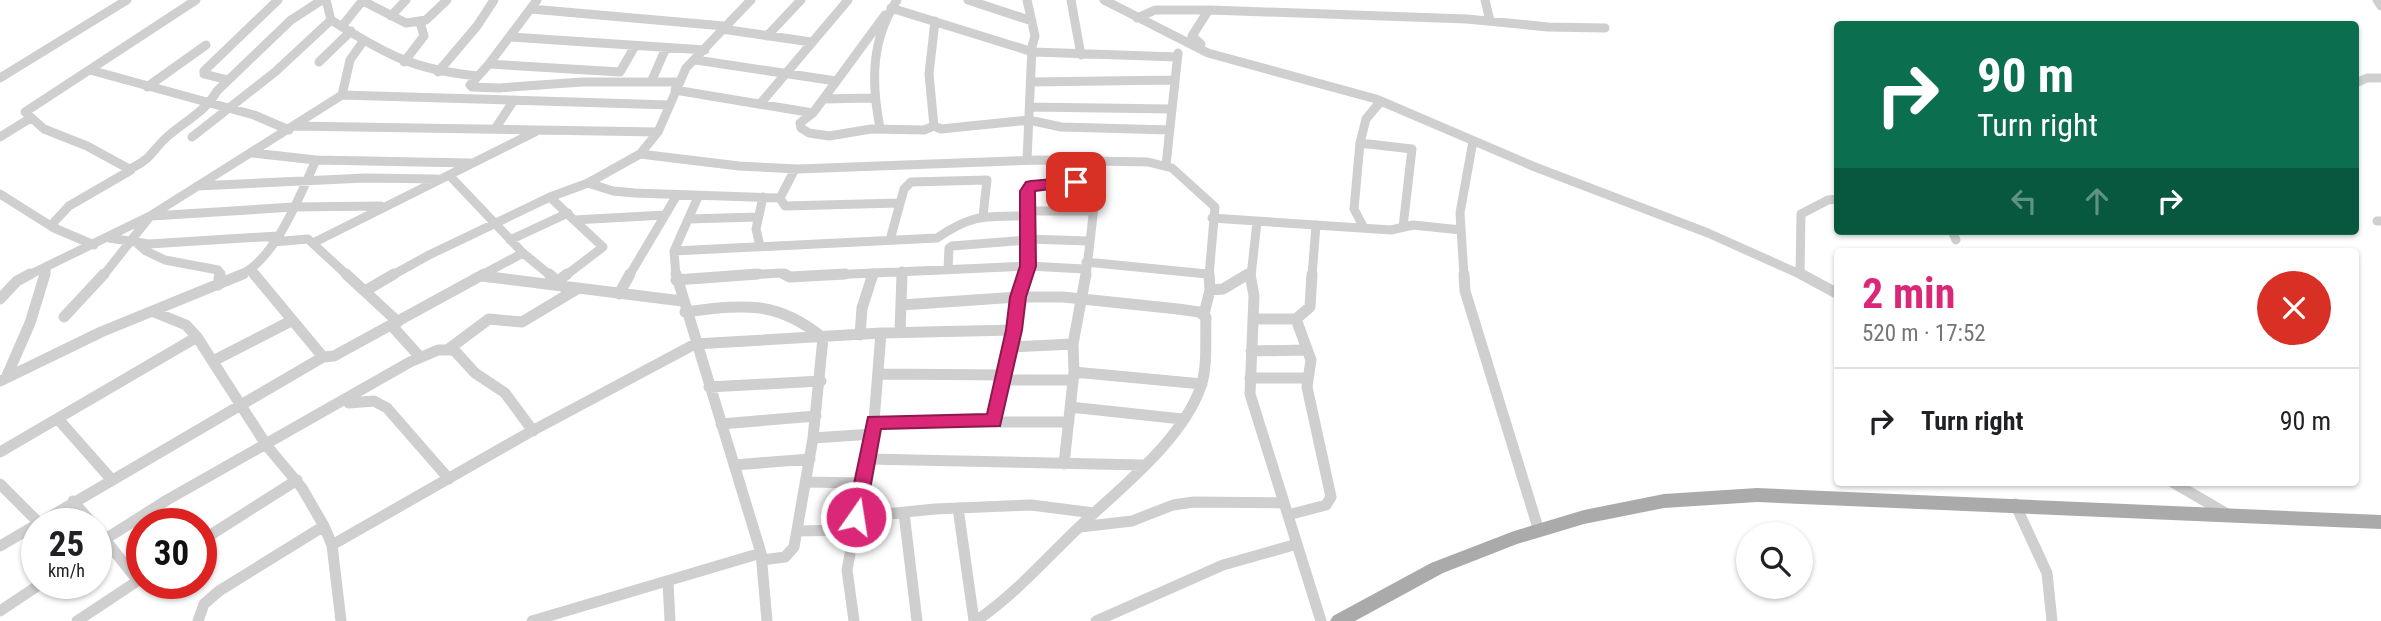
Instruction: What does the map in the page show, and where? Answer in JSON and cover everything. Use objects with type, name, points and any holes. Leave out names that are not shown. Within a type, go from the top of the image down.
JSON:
[{"type":"main road","points":[[1339,621],[1437,568],[1584,517],[1664,501],[1757,495],[2015,504],[2231,517],[2381,522]]},
{"type":"street","points":[[0,78],[127,0]]},
{"type":"street","points":[[130,169],[89,146],[29,119],[25,112],[196,0]]},
{"type":"street","points":[[228,80],[210,77],[204,74],[204,71],[278,0]]},
{"type":"street","points":[[54,228],[54,222],[69,206],[149,160],[169,135],[209,105],[228,80],[291,20],[324,0],[331,20],[343,25],[380,51],[404,62],[438,72],[478,76]]},
{"type":"street","points":[[343,25],[363,0],[406,23],[430,18],[447,0]]},
{"type":"street","points":[[391,16],[406,0]]},
{"type":"street","points":[[438,72],[477,26],[494,0]]},
{"type":"street","points":[[537,0],[511,37],[470,85],[472,87],[651,82],[813,113]]},
{"type":"street","points":[[365,291],[429,255],[550,197],[588,183],[640,154],[658,132],[686,68],[751,0]]},
{"type":"street","points":[[767,36],[800,0]]},
{"type":"street","points":[[760,104],[848,0]]},
{"type":"street","points":[[968,0],[1032,21]]},
{"type":"street","points":[[1027,0],[1035,36],[1027,160]]},
{"type":"street","points":[[1071,0],[1081,55]]},
{"type":"street","points":[[1216,0],[1192,39],[1232,56],[1229,60]]},
{"type":"street","points":[[1485,0],[1490,21]]},
{"type":"street","points":[[2376,0],[2381,6]]},
{"type":"street","points":[[1111,1],[1180,40],[1229,60],[1381,101],[1473,141],[1708,233],[1834,293]]},
{"type":"street","points":[[1137,18],[1148,6],[1169,4],[1200,12],[1209,10],[1490,21],[1548,27],[1605,28]]},
{"type":"street","points":[[891,8],[1033,52],[1177,57]]},
{"type":"street","points":[[891,8],[813,113],[800,123],[801,128],[810,134],[842,136],[880,128],[924,130],[934,126],[941,129],[1029,120],[1062,127],[1170,130]]},
{"type":"street","points":[[880,128],[873,98],[876,47],[891,8]]},
{"type":"street","points":[[531,9],[724,27],[811,41]]},
{"type":"street","points":[[192,137],[275,72],[331,20]]},
{"type":"street","points":[[404,62],[424,36],[420,22]]},
{"type":"street","points":[[934,126],[930,110],[931,41],[935,22]]},
{"type":"street","points":[[319,62],[351,31]]},
{"type":"street","points":[[511,37],[705,50]]},
{"type":"street","points":[[342,94],[350,60],[364,40]]},
{"type":"street","points":[[1166,165],[1180,40]]},
{"type":"street","points":[[147,87],[206,45]]},
{"type":"street","points":[[489,64],[620,72],[635,46]]},
{"type":"street","points":[[651,82],[666,48]]},
{"type":"street","points":[[696,60],[836,81]]},
{"type":"street","points":[[90,70],[209,105],[254,115],[291,128],[658,132]]},
{"type":"street","points":[[2359,82],[2367,78],[2381,78]]},
{"type":"street","points":[[1032,82],[1174,80]]},
{"type":"street","points":[[0,299],[17,281],[150,216],[342,94],[670,105]]},
{"type":"street","points":[[823,99],[873,98]]},
{"type":"street","points":[[495,129],[514,100]]},
{"type":"street","points":[[1364,228],[1354,209],[1360,143],[1366,119],[1381,101]]},
{"type":"street","points":[[1030,107],[1171,109]]},
{"type":"street","points":[[0,137],[29,119]]},
{"type":"street","points":[[313,243],[538,131]]},
{"type":"street","points":[[1473,141],[1460,213],[1469,308],[1513,440],[1539,531]]},
{"type":"street","points":[[1360,143],[1412,149],[1403,227]]},
{"type":"street","points":[[253,153],[316,160],[473,163]]},
{"type":"street","points":[[640,154],[795,169],[1027,160],[1166,165],[1176,170],[1213,203],[1212,257],[1207,274],[1210,290],[1204,314],[1202,384],[1182,419],[1143,466],[1000,605],[975,621],[958,508]]},
{"type":"street","points":[[3,380],[101,332],[154,313],[251,271],[294,207],[316,160]]},
{"type":"street","points":[[1082,160],[1083,183]]},
{"type":"street","points":[[780,198],[795,169]]},
{"type":"street","points":[[195,186],[445,177],[496,223],[523,253],[561,285]]},
{"type":"street","points":[[890,240],[907,184],[915,181],[987,180],[983,216]]},
{"type":"street","points":[[994,421],[1011,347],[1018,297],[1028,266],[1027,191],[1031,186],[1053,182],[1083,183],[1096,190],[1083,298],[1073,344],[1073,376],[1064,464]]},
{"type":"street","points":[[588,183],[613,191],[698,197],[780,198]]},
{"type":"street","points":[[0,194],[54,228],[94,245]]},
{"type":"street","points":[[619,294],[677,195]]},
{"type":"street","points":[[550,197],[603,247],[561,285]]},
{"type":"street","points":[[698,197],[674,251],[676,280],[762,557],[768,621]]},
{"type":"street","points":[[727,248],[751,235],[763,197]]},
{"type":"street","points":[[780,198],[785,206],[899,204]]},
{"type":"street","points":[[1800,275],[1801,214],[1834,199]]},
{"type":"street","points":[[150,216],[294,207],[386,206]]},
{"type":"street","points":[[674,251],[937,238],[958,222],[983,216],[1093,211]]},
{"type":"street","points":[[510,240],[571,216],[665,215]]},
{"type":"street","points":[[64,317],[135,243],[150,216]]},
{"type":"street","points":[[1212,218],[1394,230],[1403,227],[1461,230]]},
{"type":"street","points":[[689,219],[757,222]]},
{"type":"street","points":[[757,222],[757,242],[760,246]]},
{"type":"street","points":[[1257,222],[1250,273],[1254,296],[1250,394],[1321,621]]},
{"type":"street","points":[[1252,319],[1296,319],[1310,307],[1316,225]]},
{"type":"street","points":[[108,238],[135,243],[303,238],[313,243],[365,291],[420,357]]},
{"type":"street","points":[[948,270],[949,248],[952,246],[1027,239],[1088,241]]},
{"type":"street","points":[[135,243],[167,260],[218,270],[218,285]]},
{"type":"street","points":[[62,508],[241,403],[323,358],[334,356],[395,324],[523,253]]},
{"type":"street","points":[[3,380],[36,315],[47,266]]},
{"type":"street","points":[[676,280],[780,273],[790,277],[1028,266],[1086,266],[1207,274]]},
{"type":"street","points":[[251,271],[323,358]]},
{"type":"street","points":[[900,333],[902,271]]},
{"type":"street","points":[[860,335],[862,308],[873,273]]},
{"type":"street","points":[[1210,290],[1223,289],[1250,273]]},
{"type":"street","points":[[482,276],[561,285],[684,307],[765,305],[810,326],[823,338],[814,438],[794,547],[790,553],[785,557],[762,557],[531,621]]},
{"type":"street","points":[[112,535],[146,512],[268,446],[420,357],[450,348],[488,319],[522,321],[577,289]]},
{"type":"street","points":[[901,305],[1018,297],[1083,298],[1204,314]]},
{"type":"street","points":[[154,313],[186,325],[197,337],[268,446],[297,480],[332,545],[341,621]]},
{"type":"street","points":[[1288,516],[1326,505],[1331,497],[1307,378],[1311,366],[1296,319]]},
{"type":"street","points":[[213,361],[291,321]]},
{"type":"street","points":[[332,545],[533,431],[695,344],[881,333],[1014,330]]},
{"type":"street","points":[[854,621],[847,570],[869,459],[881,333]]},
{"type":"street","points":[[0,452],[197,337]]},
{"type":"street","points":[[1011,347],[1073,344]]},
{"type":"street","points":[[450,348],[475,373],[505,393],[533,431]]},
{"type":"street","points":[[1251,351],[1306,350]]},
{"type":"street","points":[[878,374],[1073,376],[1202,384]]},
{"type":"street","points":[[1250,378],[1307,378]]},
{"type":"street","points":[[709,387],[821,381]]},
{"type":"street","points":[[342,404],[374,401],[387,408],[449,479]]},
{"type":"street","points":[[1070,407],[1182,419]]},
{"type":"street","points":[[721,424],[816,416]]},
{"type":"street","points":[[58,419],[111,479]]},
{"type":"street","points":[[814,438],[873,428],[994,421],[1069,422]]},
{"type":"street","points":[[734,465],[810,459]]},
{"type":"street","points":[[869,459],[1143,466]]},
{"type":"street","points":[[217,531],[297,480]]},
{"type":"street","points":[[806,482],[863,483]]},
{"type":"street","points":[[0,484],[24,508]]},
{"type":"street","points":[[2179,486],[2231,517]]},
{"type":"street","points":[[74,501],[80,508]]},
{"type":"street","points":[[1080,527],[1132,521],[1173,505],[1194,502],[1284,503]]},
{"type":"street","points":[[2015,504],[2047,573],[2052,621]]},
{"type":"street","points":[[797,531],[855,524],[904,513],[958,508],[1031,505],[1094,513]]},
{"type":"street","points":[[904,513],[917,621]]},
{"type":"street","points":[[198,621],[204,604],[219,591],[324,526]]},
{"type":"street","points":[[0,546],[21,533]]},
{"type":"street","points":[[1096,621],[1223,565],[1297,544]]},
{"type":"street","points":[[112,552],[126,566]]},
{"type":"street","points":[[668,582],[670,621]]},
{"type":"street","points":[[77,621],[126,588]]},
{"type":"street","points":[[0,611],[21,597]]},
{"type":"route","points":[[856,517],[874,422],[994,421],[1014,330],[1018,297],[1028,266],[1027,191],[1031,186],[1076,182]]}]
